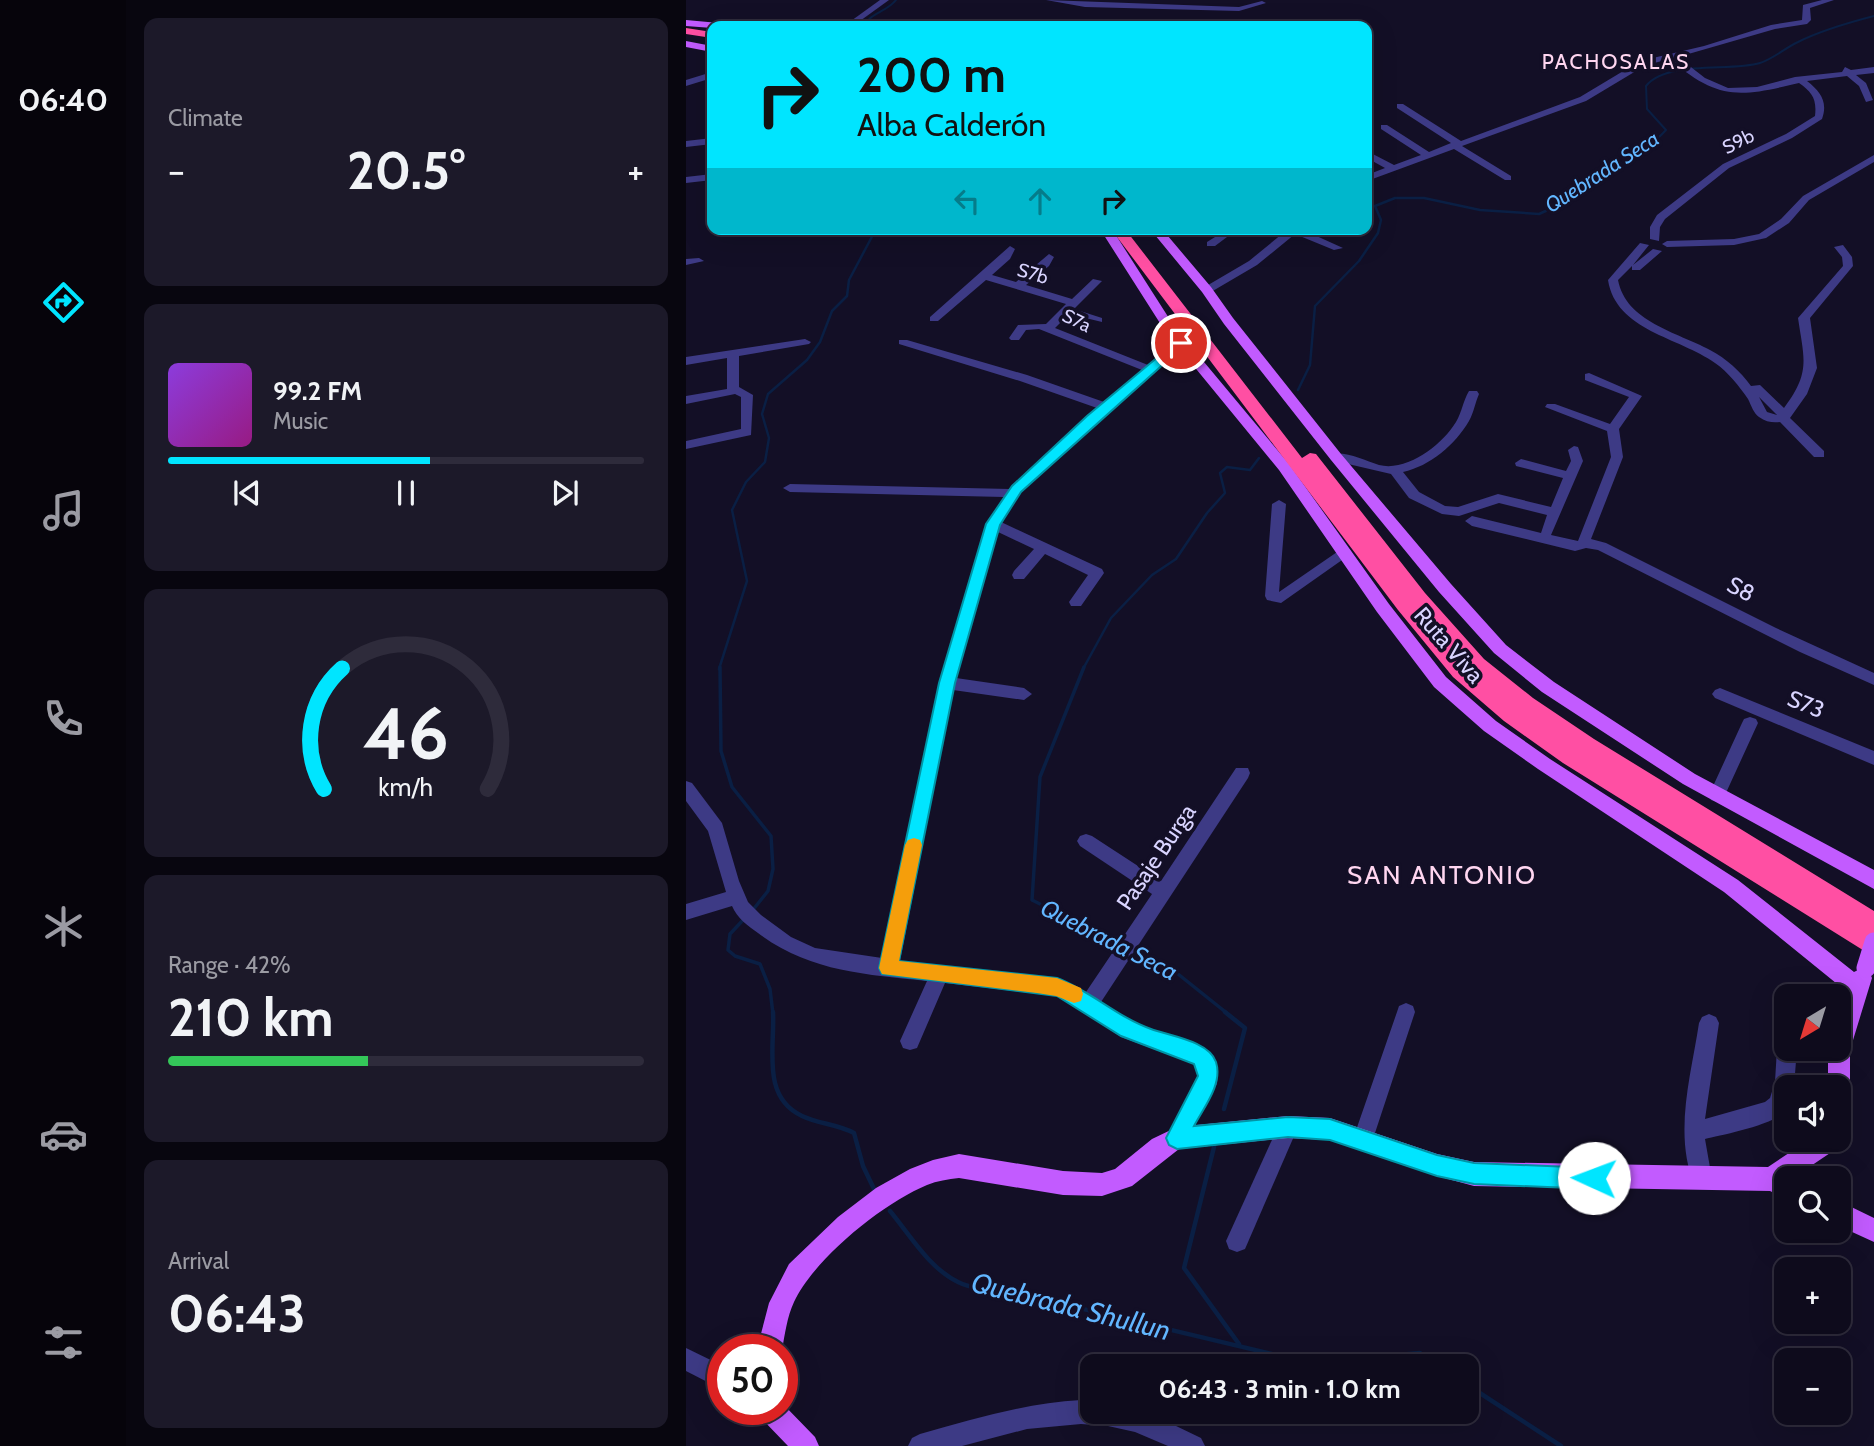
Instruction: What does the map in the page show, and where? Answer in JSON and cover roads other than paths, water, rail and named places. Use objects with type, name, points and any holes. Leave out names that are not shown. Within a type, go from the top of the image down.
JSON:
[{"type":"highway","points":[[686,33],[707,36]]},
{"type":"highway","name":"Ruta Viva","points":[[1123,235],[1329,506],[1460,672],[1511,715],[1571,757],[1874,944]]},
{"type":"highway","name":"Ruta Viva","points":[[1139,235],[1418,598],[1477,664],[1526,704],[1586,745],[1874,923]]},
{"type":"highway","points":[[1284,467],[1329,506]]},
{"type":"main road","points":[[686,23],[707,25]]},
{"type":"main road","points":[[686,44],[707,48]]},
{"type":"main road","name":"Ruta Viva","points":[[1110,235],[1181,343],[1284,467],[1383,608],[1440,682],[1490,726],[1731,886],[1859,989]]},
{"type":"main road","name":"Ruta Viva","points":[[1161,235],[1336,457],[1445,588],[1500,649],[1604,726],[1717,795],[1874,880]]},
{"type":"main road","points":[[1839,1075],[1839,1050],[1874,944]]},
{"type":"main road","points":[[773,1334],[779,1307],[789,1285],[808,1262],[867,1209],[917,1177],[939,1169],[959,1166],[1088,1185],[1111,1184],[1127,1176],[1163,1144],[1177,1138],[1288,1127],[1330,1129],[1437,1166],[1474,1174],[1774,1183]]},
{"type":"main road","points":[[1799,1166],[1816,1152]]},
{"type":"main road","points":[[1851,1219],[1874,1230]]},
{"type":"main road","points":[[786,1425],[806,1446]]},
{"type":"street","points":[[855,21],[885,0]]},
{"type":"street","points":[[1050,0],[1085,5],[1239,9],[1262,3]]},
{"type":"street","points":[[1372,176],[1583,99],[1624,73],[1657,58],[1706,48],[1774,27],[1804,22],[1807,20],[1806,7],[1830,0]]},
{"type":"street","points":[[1670,55],[1697,79],[1721,89],[1745,91],[1798,79],[1874,68]]},
{"type":"street","points":[[1657,58],[1680,64]]},
{"type":"street","points":[[1847,72],[1863,85],[1869,100]]},
{"type":"street","points":[[686,83],[707,77]]},
{"type":"street","name":"S9b","points":[[1656,245],[1655,227],[1661,218],[1721,170],[1789,136],[1819,117],[1822,103],[1820,97],[1798,79]]},
{"type":"street","points":[[1401,106],[1508,178]]},
{"type":"street","points":[[1384,127],[1427,155]]},
{"type":"street","points":[[686,144],[707,142]]},
{"type":"street","points":[[1372,157],[1392,168]]},
{"type":"street","points":[[1839,247],[1847,257],[1848,266],[1804,318],[1811,368],[1801,394],[1783,416],[1773,419],[1762,414],[1758,402],[1721,361],[1639,318],[1620,303],[1613,287],[1614,276],[1641,251],[1656,245],[1734,242],[1762,236],[1785,221],[1806,198],[1874,158]]},
{"type":"street","points":[[686,180],[707,178]]},
{"type":"street","points":[[1211,244],[1222,237],[1220,235]]},
{"type":"street","points":[[1207,290],[1253,263],[1288,235]]},
{"type":"street","points":[[1306,235],[1338,248]]},
{"type":"street","points":[[934,318],[1006,257],[1010,249]]},
{"type":"street","points":[[1018,286],[1045,264],[1049,257]]},
{"type":"street","points":[[686,262],[699,261]]},
{"type":"street","name":"S7b","points":[[982,275],[1018,286],[1098,320]]},
{"type":"street","name":"S7a","points":[[1097,281],[1047,329],[1149,369]]},
{"type":"street","points":[[1015,338],[1022,327],[1027,325],[1047,329]]},
{"type":"street","points":[[686,360],[805,342]]},
{"type":"street","points":[[903,342],[1003,374],[1009,382],[1101,411]]},
{"type":"street","points":[[889,968],[947,683],[993,524],[1013,493],[1101,411],[1181,343]]},
{"type":"street","points":[[733,352],[734,391]]},
{"type":"street","points":[[1586,543],[1584,540],[1590,521],[1617,457],[1613,429],[1636,396],[1588,377]]},
{"type":"street","points":[[686,400],[734,391],[747,395],[747,432],[686,445]]},
{"type":"street","points":[[1336,457],[1395,471],[1412,467],[1439,447],[1462,422],[1473,394]]},
{"type":"street","points":[[1551,407],[1613,429]]},
{"type":"street","points":[[1783,416],[1819,454]]},
{"type":"street","points":[[1547,532],[1577,461],[1574,450]]},
{"type":"street","points":[[1521,463],[1570,476]]},
{"type":"street","points":[[1395,471],[1414,495],[1443,510],[1459,512],[1498,498],[1555,513]]},
{"type":"street","points":[[790,488],[1013,493]]},
{"type":"street","points":[[1279,504],[1272,596],[1281,598],[1345,553]]},
{"type":"street","name":"S8","points":[[1472,521],[1574,545],[1586,543],[1601,546],[1702,594],[1816,655],[1874,679]]},
{"type":"street","points":[[993,524],[1097,573],[1076,602]]},
{"type":"street","points":[[1018,575],[1044,547]]},
{"type":"street","points":[[947,683],[1024,694]]},
{"type":"street","name":"S73","points":[[1720,694],[1874,758]]},
{"type":"street","points":[[1717,795],[1750,723]]},
{"type":"street","name":"Pasaje Burga","points":[[1089,1004],[1242,773]]},
{"type":"street","points":[[686,788],[716,828],[739,902],[755,921],[775,937],[814,956],[889,968],[1057,987],[1128,1030],[1182,1047],[1201,1056],[1208,1071],[1207,1084],[1177,1138]]},
{"type":"street","points":[[1086,841],[1162,891]]},
{"type":"street","points":[[686,912],[739,902]]},
{"type":"street","points":[[910,1041],[940,974]]},
{"type":"street","points":[[1363,1139],[1406,1012]]},
{"type":"street","points":[[1702,1179],[1693,1132],[1709,1023]]},
{"type":"street","points":[[1693,1132],[1771,1111],[1779,1105],[1783,1094],[1786,1061]]},
{"type":"street","points":[[1237,1241],[1288,1127]]},
{"type":"street","points":[[686,1359],[707,1370]]},
{"type":"street","points":[[920,1446],[1062,1412],[1097,1412],[1135,1420],[1193,1446]]},
{"type":"waterway","name":"Quebrada Shullun","points":[[867,21],[896,0]]},
{"type":"waterway","name":"Quebrada Seca","points":[[1602,175],[1644,149],[1666,130],[1647,109],[1646,86],[1656,78],[1683,70],[1760,63],[1816,34],[1874,16]]},
{"type":"waterway","name":"Quebrada Seca","points":[[1298,390],[1310,365],[1315,306],[1359,261],[1378,233],[1381,220],[1375,206],[1395,198],[1424,198],[1480,210],[1539,214],[1559,205],[1605,174]]},
{"type":"waterway","name":"Quebrada Shullun","points":[[719,669],[747,581],[732,510],[746,482],[765,462],[769,438],[762,414],[768,394],[807,360],[820,342],[832,311],[847,296],[849,280],[873,235]]},
{"type":"waterway","name":"Quebrada Seca","points":[[1084,668],[1111,618],[1152,575],[1176,559],[1207,513],[1225,493],[1220,473],[1227,467],[1250,470],[1259,458]]},
{"type":"waterway","name":"Quebrada Shullun","points":[[720,667],[721,751],[732,787],[771,836],[773,869],[768,891],[752,911]]},
{"type":"waterway","name":"Quebrada Seca","points":[[1084,668],[1040,777],[1032,900],[1120,944]]},
{"type":"waterway","name":"Quebrada Shullun","points":[[744,919],[730,934],[728,950],[735,956],[760,964],[770,989],[773,1014]]},
{"type":"waterway","name":"Quebrada Seca","points":[[1130,949],[1178,974],[1228,1014]]},
{"type":"waterway","name":"Quebrada Seca","points":[[1224,1109],[1245,1028],[1225,1012]]},
{"type":"waterway","name":"Quebrada Shullun","points":[[773,1014],[773,1070],[780,1097],[789,1108],[802,1116],[854,1133],[863,1166],[874,1189]]},
{"type":"waterway","name":"Quebrada Seca","points":[[1214,1147],[1184,1268],[1239,1344]]},
{"type":"waterway","name":"Quebrada Shullun","points":[[890,1211],[938,1268],[958,1282],[971,1287],[1012,1292],[1272,1354]]},
{"type":"waterway","name":"Quebrada Shullun","points":[[1409,1354],[1421,1354]]},
{"type":"waterway","name":"Quebrada Shullun","points":[[1479,1392],[1561,1446]]},
{"type":"district","name":"PACHOSALAS","points":[[1616,62]]},
{"type":"district","name":"SAN ANTONIO","points":[[1442,875]]}]
